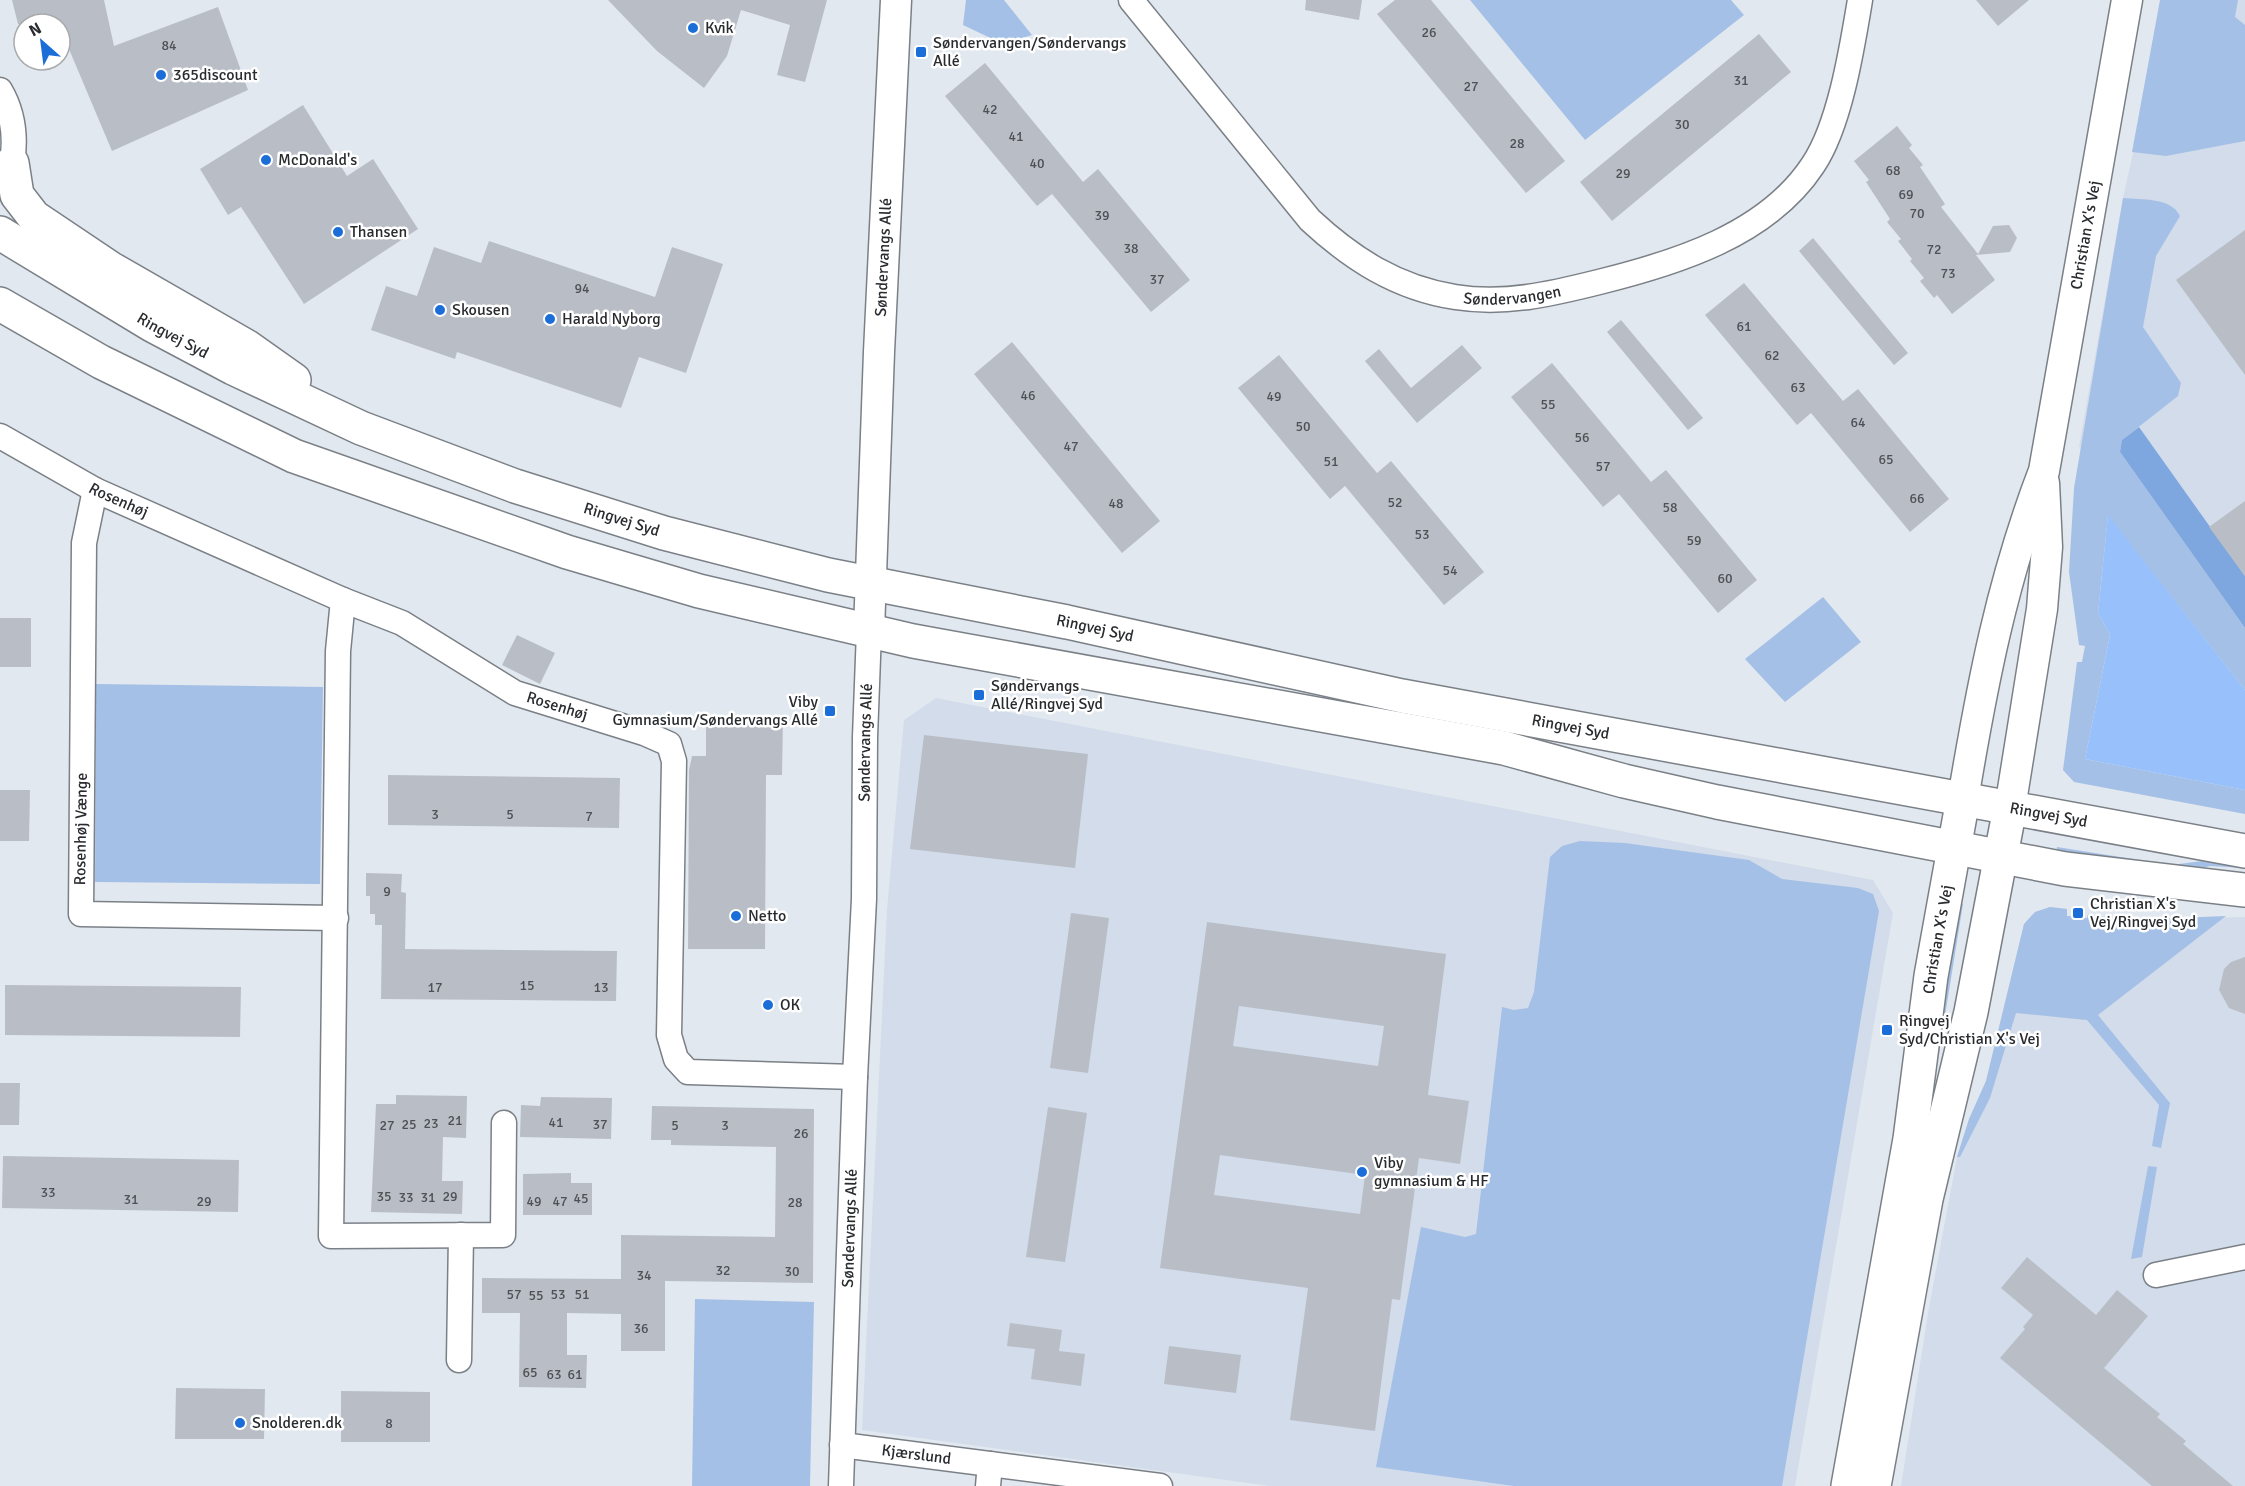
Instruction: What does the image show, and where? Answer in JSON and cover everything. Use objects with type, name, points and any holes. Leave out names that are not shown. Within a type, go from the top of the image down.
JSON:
[{"type":"main road","points":[[6,174],[17,195],[34,217],[110,268],[246,346],[361,428]]},
{"type":"main road","name":"Ringvej Syd","points":[[0,233],[152,325],[233,368],[361,428],[515,486],[626,523],[757,559],[1067,622],[1402,696],[2245,851]]},
{"type":"main road","name":"Ringvej Syd","points":[[0,304],[101,362],[294,456],[567,552],[699,591],[869,631],[1504,748],[1624,781],[1717,802],[2065,869],[2245,890]]},
{"type":"main road","name":"Christian X's Vej","points":[[1848,1486],[1910,1139],[1931,976],[1963,799]]},
{"type":"main road","name":"Christian X's Vej","points":[[1874,1486],[1926,1198],[1971,1012],[2010,808]]},
{"type":"main road","points":[[2199,886],[2245,885]]},
{"type":"street","name":"Søndervangs Allé","points":[[841,1486],[855,1077],[864,899],[865,737],[879,352],[896,0]]},
{"type":"street","name":"Søndervangen","points":[[1131,0],[1310,220],[1338,246],[1379,274],[1403,284],[1456,298],[1490,300],[1539,296],[1653,268],[1728,236],[1756,221],[1790,195],[1814,164],[1833,123],[1853,41],[1860,0]]},
{"type":"street","name":"Christian X's Vej","points":[[1963,799],[1999,607],[2019,535],[2044,471],[2127,0]]},
{"type":"street","points":[[0,90],[12,122],[14,149],[6,174]]},
{"type":"street","name":"Rosenhøj","points":[[0,436],[95,490],[343,600],[402,623],[515,693],[644,733],[669,744],[674,761],[669,1035],[676,1059],[688,1072],[855,1077]]},
{"type":"street","name":"Christian X's Vej","points":[[2010,808],[2042,609],[2047,547],[2044,471]]},
{"type":"street","name":"Rosenhøj Vænge","points":[[95,490],[84,543],[81,914],[336,918]]},
{"type":"street","points":[[343,600],[338,651],[331,1236],[503,1235],[504,1123]]},
{"type":"street","points":[[459,1360],[461,1235]]},
{"type":"street","points":[[2156,1275],[2245,1257]]},
{"type":"street","name":"Kjærslund","points":[[842,1445],[989,1475],[1160,1486]]},
{"type":"shaded area","points":[[966,0],[1004,0],[1032,35],[1003,44],[963,25]]},
{"type":"shaded area","points":[[1470,0],[1731,0],[1744,15],[1585,140]]},
{"type":"shaded area","points":[[2160,0],[2238,0],[2235,17],[2245,25],[2245,141],[2166,156],[2132,152]]},
{"type":"shaded area","points":[[2167,0],[2245,0],[2245,628],[2120,452],[2079,447],[2123,198]]},
{"type":"shaded area","points":[[2123,198],[2163,202],[2170,205],[2180,216],[2156,256],[2143,327],[2181,383],[2178,396],[2122,440],[2120,452],[2245,628],[2245,690],[2108,516],[2098,613],[2110,635],[2085,759],[2245,790],[2245,814],[2074,782],[2063,770],[2077,662],[2082,662],[2085,646],[2079,645],[2069,572],[2074,488]]},
{"type":"shaded area","points":[[2139,427],[2245,576],[2245,628],[2120,452],[2122,440]]},
{"type":"shaded area","points":[[2108,515],[2245,690],[2245,790],[2085,759],[2110,635],[2098,613]]},
{"type":"shaded area","points":[[1823,597],[1861,642],[1785,702],[1745,659]]},
{"type":"shaded area","points":[[96,684],[323,687],[320,884],[95,882]]},
{"type":"shaded area","name":"Viby gymnasium & HF","points":[[936,698],[1873,880],[1893,913],[1795,1486],[1270,1486],[862,1430],[887,910],[904,720]]},
{"type":"shaded area","points":[[1580,841],[1625,843],[1749,860],[1782,879],[1858,888],[1873,894],[1879,911],[1782,1486],[1514,1486],[1376,1467],[1421,1227],[1465,1237],[1476,1234],[1502,1007],[1514,1010],[1528,1008],[1534,992],[1550,857],[1562,846]]},
{"type":"shaded area","points":[[2057,847],[2171,865],[2210,860],[2245,862],[2245,868],[2210,866],[2195,870],[2056,853]]},
{"type":"shaded area","points":[[1957,903],[1963,904],[1925,1140]]},
{"type":"shaded area","points":[[2050,907],[2067,909],[2067,916],[2087,918],[2088,914],[2129,920],[2245,917],[2245,1486],[1901,1486],[1928,1313],[1957,1157],[1969,1119],[1986,1081],[2024,924],[2035,912]]},
{"type":"shaded area","points":[[2050,907],[2067,909],[2067,916],[2087,918],[2088,914],[2129,920],[2226,916],[2098,1015],[2170,1103],[2161,1148],[2152,1146],[2159,1105],[2087,1020],[2016,1013],[1990,1098],[1960,1157],[1957,1157],[1969,1119],[1986,1081],[2024,924],[2035,912]]},
{"type":"shaded area","points":[[2148,1166],[2157,1167],[2142,1257],[2131,1259]]},
{"type":"shaded area","points":[[695,1299],[814,1302],[810,1486],[692,1486]]},
{"type":"building","name":"365discount","points":[[12,0],[104,0],[114,46],[218,7],[248,90],[112,151],[72,56],[72,12],[15,12]]},
{"type":"building","points":[[608,0],[827,0],[805,82],[777,75],[790,25],[741,10],[727,56],[704,88],[657,51]]},
{"type":"building","points":[[1306,0],[1362,0],[1359,20],[1305,10]]},
{"type":"building","points":[[1395,0],[1431,0],[1565,161],[1526,193],[1377,14]]},
{"type":"building","points":[[1976,0],[2029,0],[1998,26]]},
{"type":"building","points":[[1759,34],[1791,72],[1612,221],[1580,182]]},
{"type":"building","points":[[985,63],[1083,182],[1098,169],[1190,280],[1151,312],[1052,194],[1037,206],[945,96]]},
{"type":"building","points":[[303,105],[347,176],[373,159],[418,229],[304,304],[241,207],[228,215],[200,169]]},
{"type":"building","points":[[1897,126],[1912,145],[1909,148],[1923,165],[1920,167],[1945,204],[1941,207],[1978,254],[1993,226],[2009,225],[2017,238],[2010,252],[1976,255],[1995,280],[1952,314],[1937,295],[1934,298],[1920,281],[1924,278],[1898,241],[1901,239],[1887,222],[1890,219],[1866,182],[1869,180],[1854,161]]},
{"type":"building","points":[[2245,230],[2245,375],[2176,280]]},
{"type":"building","points":[[1813,238],[1908,353],[1894,365],[1799,251]]},
{"type":"building","points":[[489,241],[655,297],[672,247],[723,264],[686,373],[639,357],[621,408],[457,352],[455,359],[371,330],[386,286],[417,296],[434,247],[481,263]]},
{"type":"building","points":[[1744,283],[1843,401],[1858,389],[1949,499],[1910,532],[1811,413],[1797,425],[1705,315]]},
{"type":"building","points":[[1621,320],[1703,418],[1688,430],[1607,332]]},
{"type":"building","points":[[1012,342],[1160,521],[1122,553],[974,374]]},
{"type":"building","points":[[1462,345],[1482,368],[1417,423],[1365,361],[1379,349],[1411,388]]},
{"type":"building","points":[[1279,355],[1377,473],[1391,461],[1484,572],[1444,605],[1345,486],[1330,499],[1238,388]]},
{"type":"building","points":[[1552,363],[1651,482],[1666,470],[1757,580],[1718,613],[1619,494],[1603,507],[1511,397]]},
{"type":"building","points":[[2245,501],[2245,576],[2209,527]]},
{"type":"building","points":[[0,618],[31,618],[31,667],[0,667]]},
{"type":"building","points":[[517,635],[555,653],[540,684],[502,665]]},
{"type":"building","points":[[706,718],[783,718],[782,775],[766,775],[765,949],[688,949],[689,770],[692,756],[706,756]]},
{"type":"building","points":[[924,735],[1088,754],[1075,868],[910,849]]},
{"type":"building","points":[[388,775],[620,778],[619,828],[388,825]]},
{"type":"building","points":[[0,790],[30,790],[29,841],[0,841]]},
{"type":"building","points":[[366,873],[402,874],[401,892],[406,893],[405,949],[617,951],[616,1001],[381,999],[382,925],[375,925],[375,914],[370,914],[370,896],[366,896]]},
{"type":"building","points":[[1071,913],[1109,918],[1088,1073],[1050,1068]]},
{"type":"building","points":[[1207,922],[1446,954],[1428,1095],[1469,1101],[1460,1164],[1419,1158],[1400,1300],[1392,1299],[1375,1431],[1290,1420],[1308,1288],[1160,1268]],"holes":[[[1239,1006],[1384,1026],[1378,1066],[1233,1046]],[[1220,1155],[1365,1175],[1360,1214],[1214,1195]]]},
{"type":"building","points":[[2245,957],[2245,1014],[2229,1008],[2219,990],[2224,969],[2231,962]]},
{"type":"building","points":[[5,985],[241,987],[240,1037],[5,1035]]},
{"type":"building","points":[[0,1083],[20,1083],[19,1125],[0,1125]]},
{"type":"building","points":[[396,1095],[467,1096],[466,1138],[443,1137],[442,1181],[463,1181],[462,1214],[371,1212],[376,1104],[396,1104]]},
{"type":"building","points":[[541,1097],[612,1098],[611,1139],[520,1137],[521,1105],[540,1106]]},
{"type":"building","points":[[652,1106],[814,1109],[813,1283],[665,1281],[665,1351],[621,1351],[621,1314],[567,1313],[567,1355],[587,1355],[586,1388],[519,1387],[520,1313],[482,1313],[482,1278],[621,1279],[621,1235],[775,1237],[776,1147],[671,1145],[671,1140],[651,1140]]},
{"type":"building","points":[[1048,1107],[1087,1113],[1065,1262],[1026,1257]]},
{"type":"building","points":[[3,1156],[239,1160],[238,1212],[2,1208]]},
{"type":"building","points":[[571,1173],[571,1183],[592,1183],[592,1215],[523,1215],[523,1174]]},
{"type":"building","points":[[2027,1257],[2096,1315],[2117,1290],[2148,1316],[2104,1368],[2160,1414],[2157,1417],[2186,1441],[2183,1444],[2233,1486],[2152,1486],[2000,1358],[2025,1329],[2023,1327],[2033,1315],[2001,1288]]},
{"type":"building","points":[[1010,1323],[1062,1330],[1059,1351],[1085,1354],[1081,1386],[1031,1379],[1035,1349],[1007,1346]]},
{"type":"building","points":[[1169,1346],[1241,1355],[1236,1393],[1164,1384]]},
{"type":"building","points":[[176,1388],[265,1389],[264,1439],[175,1439]]},
{"type":"building","points":[[341,1391],[430,1392],[430,1442],[341,1442]]},
{"type":"place","name":"Kvik","points":[[693,28]]},
{"type":"place","name":"Søndervangen/Søndervangs Allé","points":[[921,52]]},
{"type":"place","name":"365discount","points":[[161,75]]},
{"type":"place","name":"McDonald's","points":[[266,160]]},
{"type":"place","name":"Thansen","points":[[338,232]]},
{"type":"place","name":"Skousen","points":[[440,310]]},
{"type":"place","name":"Harald Nyborg","points":[[550,319]]},
{"type":"place","name":"Søndervangs Allé/Ringvej Syd","points":[[979,695]]},
{"type":"place","name":"Viby Gymnasium/Søndervangs Allé","points":[[830,711]]},
{"type":"place","name":"Christian X's Vej/Ringvej Syd","points":[[2078,913]]},
{"type":"place","name":"Netto","points":[[736,916]]},
{"type":"place","name":"OK","points":[[768,1005]]},
{"type":"place","name":"Ringvej Syd/Christian X's Vej","points":[[1887,1030]]},
{"type":"place","name":"Viby gymnasium & HF","points":[[1362,1172]]},
{"type":"place","name":"Snolderen.dk","points":[[240,1423]]}]
